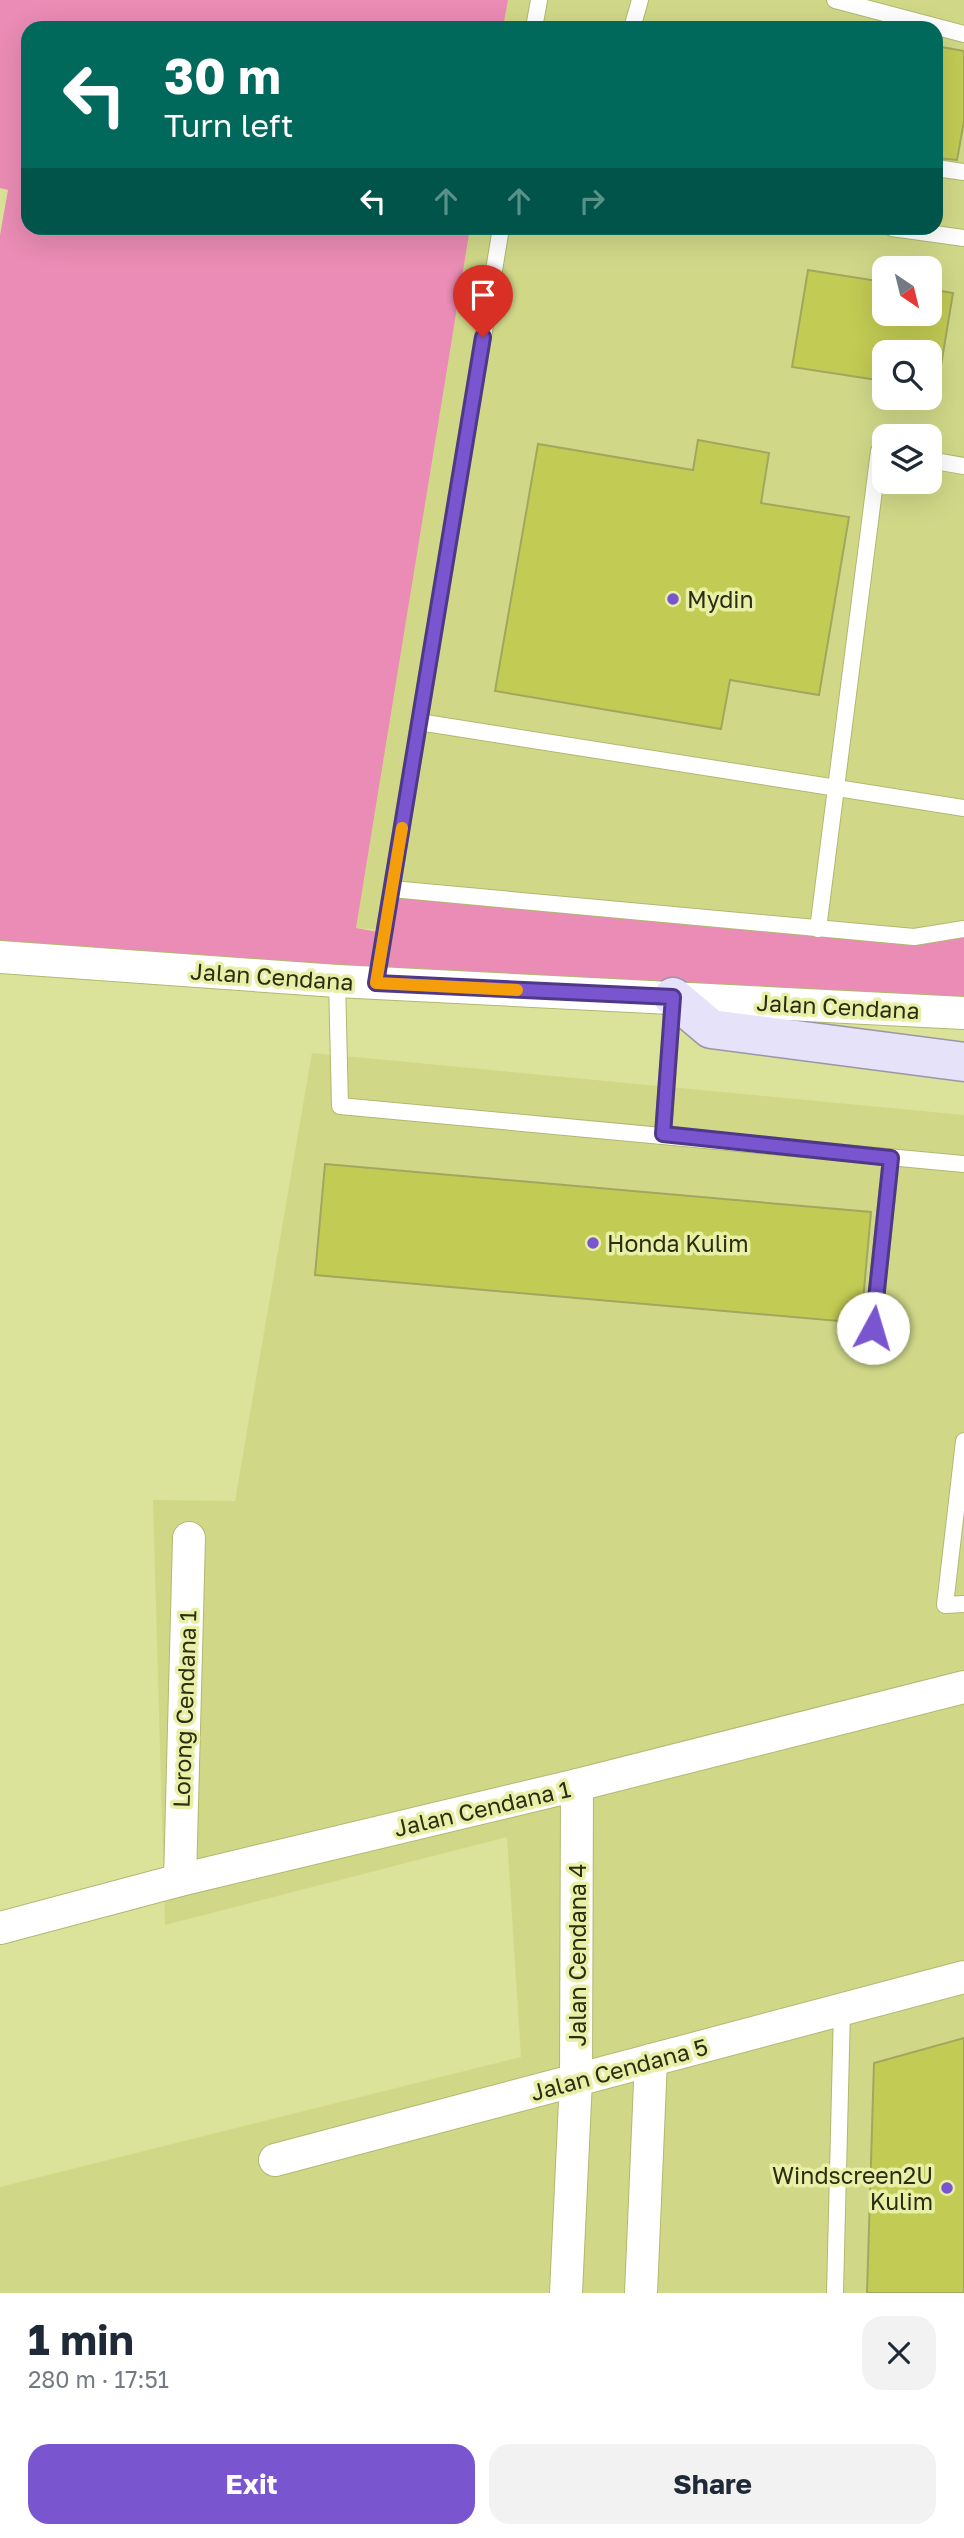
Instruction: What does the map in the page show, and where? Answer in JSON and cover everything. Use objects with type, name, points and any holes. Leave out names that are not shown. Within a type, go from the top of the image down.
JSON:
[{"type":"main road","points":[[673,997],[711,1029],[964,1062]]},
{"type":"street","name":"Jalan Cendana","points":[[0,957],[337,981],[964,1013]]},
{"type":"street","name":"Lorong Cendana 1","points":[[180,1880],[189,1538]]},
{"type":"street","name":"Jalan Cendana 1","points":[[0,1928],[180,1880],[577,1785],[964,1687]]},
{"type":"street","name":"Jalan Cendana 4","points":[[566,2293],[576,2080],[577,1785]]},
{"type":"street","name":"Jalan Cendana 5","points":[[275,2160],[964,1977]]},
{"type":"street","points":[[641,2293],[650,2060]]},
{"type":"lane","points":[[535,21],[539,0]]},
{"type":"lane","points":[[634,21],[640,0]]},
{"type":"lane","points":[[835,0],[915,21]]},
{"type":"lane","points":[[943,28],[964,34]]},
{"type":"lane","points":[[943,169],[964,172]]},
{"type":"lane","points":[[376,983],[500,235]]},
{"type":"lane","points":[[942,235],[964,238]]},
{"type":"lane","points":[[942,462],[964,466]]},
{"type":"lane","points":[[818,929],[873,494]]},
{"type":"lane","points":[[419,722],[964,808]]},
{"type":"lane","points":[[392,889],[914,937],[964,929]]},
{"type":"lane","points":[[337,981],[340,1106],[964,1164]]},
{"type":"lane","points":[[663,1134],[673,997]]},
{"type":"lane","points":[[873,1328],[891,1158]]},
{"type":"lane","points":[[964,1441],[945,1605],[964,1604]]},
{"type":"lane","points":[[835,2293],[842,2010]]},
{"type":"shaded area","points":[[0,0],[508,0],[504,21],[21,21],[21,235],[469,235],[356,928],[384,933],[392,889],[914,937],[964,929],[964,1013],[0,957],[0,235],[8,190],[0,188]]},
{"type":"shaded area","points":[[508,0],[964,0],[964,961],[355,928],[469,235],[943,235],[943,21],[504,21]]},
{"type":"shaded area","points":[[312,1053],[964,1115],[964,2293],[0,2293],[0,2187],[521,2057],[507,1837],[165,1925],[153,1500],[235,1501]]},
{"type":"building","points":[[943,47],[964,51],[964,121],[957,160],[943,159]]},
{"type":"building","points":[[808,270],[872,280],[872,326],[942,326],[942,291],[953,293],[942,360],[942,340],[872,340],[872,379],[792,367]]},
{"type":"building","name":"Mydin","points":[[698,440],[769,453],[761,503],[849,517],[819,695],[730,680],[721,729],[495,691],[538,444],[693,470]]},
{"type":"building","name":"Honda Kulim","points":[[325,1164],[871,1212],[861,1323],[315,1275]]},
{"type":"building","points":[[964,2038],[964,2293],[867,2293],[874,2063]]},
{"type":"slow traffic","points":[[402,828],[376,983],[517,990]]},
{"type":"place","name":"Mydin","points":[[673,599]]},
{"type":"place","name":"Honda Kulim","points":[[593,1243]]},
{"type":"place","name":"Windscreen2U Kulim","points":[[947,2188]]},
{"type":"route","points":[[483,337],[376,983],[673,997],[663,1134],[891,1158],[873,1328]]}]
